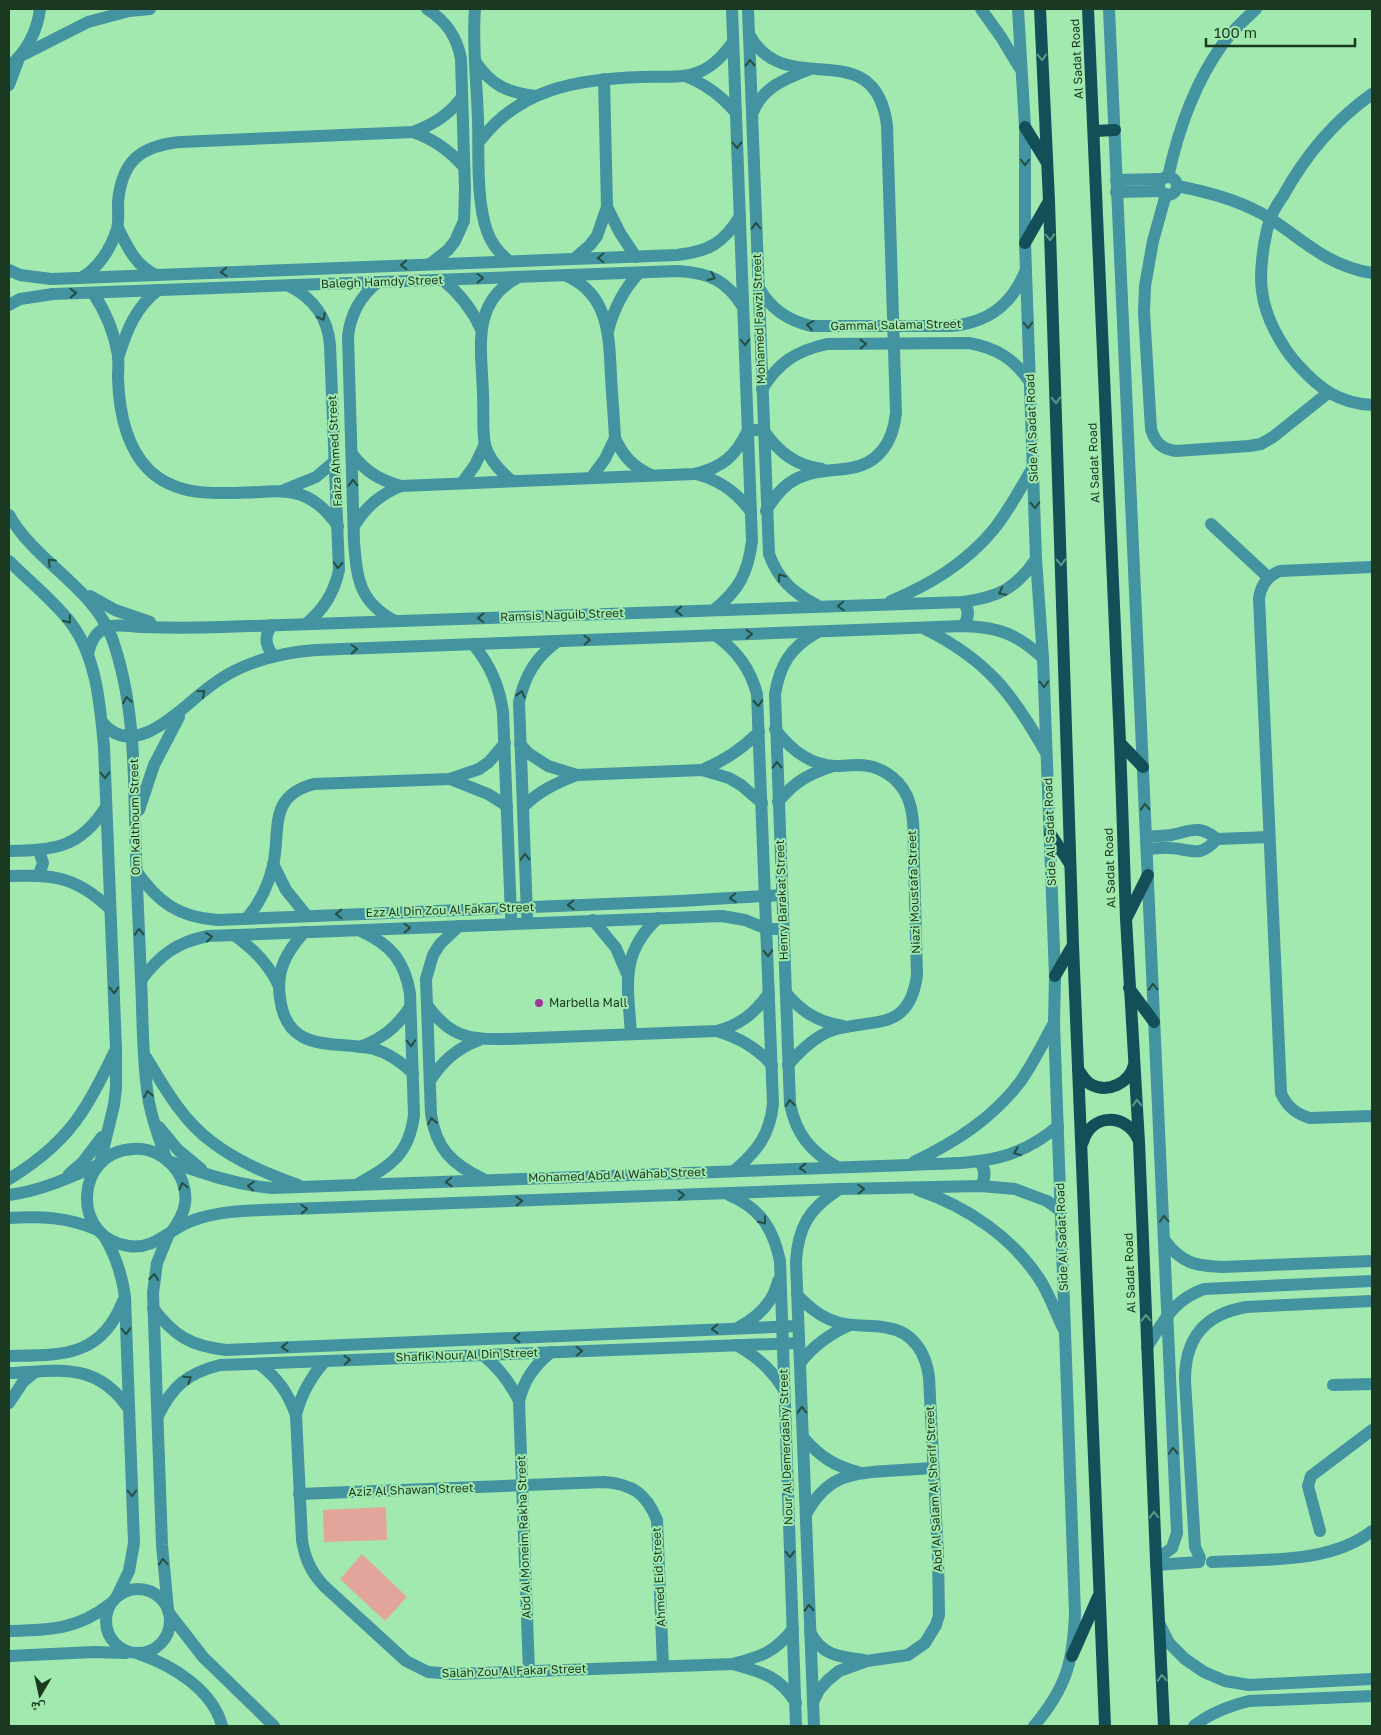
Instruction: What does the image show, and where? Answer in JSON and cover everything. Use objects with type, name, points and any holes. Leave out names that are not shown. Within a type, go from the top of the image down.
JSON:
[{"type":"main road","points":[[1040,9],[1049,201],[1073,945],[1105,1726]]},
{"type":"main road","name":"Al Sadat Road","points":[[1088,9],[1129,988],[1139,1142],[1164,1726]]},
{"type":"main road","points":[[1025,127],[1047,162]]},
{"type":"main road","points":[[1094,131],[1114,130]]},
{"type":"main road","points":[[1025,243],[1049,201]]},
{"type":"main road","points":[[1120,743],[1143,767]]},
{"type":"main road","points":[[1050,833],[1070,864]]},
{"type":"main road","points":[[1126,919],[1148,875]]},
{"type":"main road","points":[[1055,976],[1073,945]]},
{"type":"main road","points":[[1129,988],[1154,1022]]},
{"type":"main road","points":[[1078,1069],[1090,1084],[1109,1088],[1118,1085],[1126,1079],[1132,1071],[1134,1062]]},
{"type":"main road","points":[[1081,1146],[1084,1136],[1090,1128],[1099,1122],[1109,1120],[1119,1121],[1128,1125],[1135,1132],[1139,1142]]},
{"type":"main road","points":[[1072,1656],[1100,1593]]},
{"type":"street","points":[[9,68],[20,57],[32,40],[39,22],[40,9]]},
{"type":"street","points":[[9,85],[20,57],[88,22],[129,11],[150,9]]},
{"type":"street","points":[[427,9],[446,24],[453,34],[461,59],[465,190],[464,221],[460,232],[448,250],[430,264]]},
{"type":"street","points":[[475,9],[481,190],[484,221],[487,233],[500,254],[509,261]]},
{"type":"street","name":"Mohamed Fawzi Street","points":[[714,610],[727,600],[745,574],[750,559],[752,541],[732,9]]},
{"type":"street","name":"Mohamed Fawzi Street","points":[[748,9],[769,554],[773,565],[783,580],[796,594],[819,606]]},
{"type":"street","points":[[981,9],[1001,37],[1020,69]]},
{"type":"street","name":"Side Al Sadat Road","points":[[1018,9],[1020,69],[1025,127],[1025,243],[1036,559],[1043,658],[1050,833],[1055,976],[1054,1023],[1075,1614],[1072,1656],[1066,1676],[1056,1696],[1034,1726]]},
{"type":"street","points":[[1109,9],[1177,1534],[1172,1548],[1156,1563]]},
{"type":"street","points":[[1256,9],[1222,45],[1204,75],[1186,114],[1175,146],[1148,263],[1144,312],[1151,429],[1159,445],[1167,450],[1255,446],[1273,437],[1328,393]]},
{"type":"street","points":[[749,34],[754,45],[763,53],[784,65],[808,70],[834,69],[851,72],[866,81],[877,93],[884,108],[886,124],[896,413],[891,438],[880,453],[863,465],[827,470],[797,478],[784,487],[766,511]]},
{"type":"street","points":[[479,142],[509,110],[534,96],[570,85],[604,79],[685,76],[713,65],[733,42]]},
{"type":"street","points":[[461,59],[465,56],[470,56],[484,74],[500,87],[520,94],[534,96]]},
{"type":"street","points":[[752,114],[756,103],[772,86],[808,70]]},
{"type":"street","points":[[685,76],[713,90],[726,100],[736,113]]},
{"type":"street","points":[[574,259],[597,236],[608,207],[604,79]]},
{"type":"street","points":[[1372,94],[1353,108],[1320,140],[1293,178],[1270,218],[1262,254],[1262,291],[1272,327],[1292,358],[1314,383],[1328,393],[1361,405],[1372,405]]},
{"type":"street","points":[[156,275],[134,259],[118,228],[118,204],[123,178],[130,165],[140,154],[153,147],[180,142],[413,132],[441,120],[462,97]]},
{"type":"street","points":[[413,132],[436,142],[464,167]]},
{"type":"street","points":[[738,172],[754,171]]},
{"type":"street","points":[[1116,186],[1167,186],[1212,194],[1243,205],[1270,218],[1326,258],[1356,270],[1372,273]]},
{"type":"street","points":[[465,190],[471,194],[481,190]]},
{"type":"street","points":[[608,207],[620,233],[636,257]]},
{"type":"street","name":"Balegh Hamdy Street","points":[[9,270],[20,275],[51,279],[677,255],[706,249],[720,241],[732,230],[740,216]]},
{"type":"street","points":[[81,278],[89,273],[102,259],[118,228]]},
{"type":"street","points":[[677,255],[682,263],[678,271]]},
{"type":"street","points":[[545,276],[547,260]]},
{"type":"street","name":"Gammal Salama Street","points":[[758,286],[764,298],[785,317],[797,323],[811,326],[965,325],[983,319],[998,310],[1010,299],[1020,285],[1026,270]]},
{"type":"street","points":[[252,271],[253,287]]},
{"type":"street","name":"Balegh Hamdy Street","points":[[9,305],[20,299],[53,294],[678,271],[695,272],[710,276],[724,283],[743,306]]},
{"type":"street","points":[[608,331],[619,299],[639,272]]},
{"type":"street","points":[[565,275],[586,287],[600,306],[608,331],[615,438],[620,450],[629,461],[640,470],[652,476]]},
{"type":"street","points":[[512,481],[495,465],[485,444],[481,329],[489,303],[497,292],[507,283],[519,277]]},
{"type":"street","points":[[51,279],[49,288],[53,294]]},
{"type":"street","points":[[443,280],[462,297],[476,317],[481,329]]},
{"type":"street","name":"Faiza Ahmed Street","points":[[378,282],[368,290],[356,306],[349,323],[354,542],[356,571],[365,596],[383,615],[394,621]]},
{"type":"street","name":"Faiza Ahmed Street","points":[[286,285],[299,291],[319,310],[329,335],[339,570],[336,583],[324,606],[306,624]]},
{"type":"street","points":[[118,358],[134,316],[158,290]]},
{"type":"street","points":[[92,293],[110,324],[118,358],[120,398],[128,439],[148,470],[178,488],[196,492],[279,491],[294,493],[313,501],[329,514],[338,526]]},
{"type":"street","points":[[329,335],[336,331],[341,331],[348,336]]},
{"type":"street","name":"Gammal Salama Street","points":[[762,389],[782,363],[796,354],[827,344],[969,343],[998,351],[1011,359],[1030,382]]},
{"type":"street","points":[[352,454],[373,475],[386,482],[401,486],[694,474],[708,471],[721,464],[737,450],[748,430],[763,430],[782,452],[795,462],[810,468],[827,470]]},
{"type":"street","points":[[591,478],[605,459],[615,438]]},
{"type":"street","points":[[462,483],[475,465],[485,444]]},
{"type":"street","points":[[279,491],[316,477],[335,461]]},
{"type":"street","points":[[884,604],[936,580],[978,548],[995,528],[1033,467]]},
{"type":"street","points":[[694,474],[708,477],[727,486],[743,500],[751,512]]},
{"type":"street","points":[[354,526],[360,515],[378,498],[401,486]]},
{"type":"street","name":"Om Kalthoum Street","points":[[9,515],[24,536],[77,587],[99,612],[113,640],[122,674],[132,736],[145,1076],[152,1118],[168,1160]]},
{"type":"street","points":[[1211,524],[1268,577]]},
{"type":"street","points":[[752,541],[759,545],[768,542]]},
{"type":"street","points":[[339,543],[348,546],[354,542]]},
{"type":"street","name":"Ramsis Naguib Street","points":[[107,627],[114,625],[179,628],[963,602],[1000,594],[1027,573],[1036,559]]},
{"type":"street","points":[[10,563],[71,624],[88,654],[102,722],[116,1049],[114,1105],[99,1164],[90,1177],[87,1190],[87,1204],[91,1218],[101,1232],[118,1264],[125,1297],[134,1543],[129,1571],[106,1613],[105,1623],[107,1633],[112,1642],[120,1649],[170,1668],[200,1690],[216,1709],[222,1726]]},
{"type":"street","points":[[1372,567],[1280,571],[1268,577],[1260,590],[1259,598],[1281,1093],[1289,1107],[1302,1116],[1310,1118],[1372,1116]]},
{"type":"street","points":[[77,587],[115,610],[157,624],[179,628]]},
{"type":"street","points":[[963,602],[968,611],[968,616],[963,626]]},
{"type":"street","points":[[272,625],[266,637],[266,644],[274,656]]},
{"type":"street","name":"Ramsis Naguib Street","points":[[132,736],[169,721],[216,682],[253,662],[274,656],[316,650],[963,626],[1001,630],[1022,641],[1043,658]]},
{"type":"street","points":[[88,654],[96,635],[107,627]]},
{"type":"street","points":[[923,628],[949,641],[974,659],[996,679],[1015,702],[1046,753]]},
{"type":"street","name":"Henry Barakat Street","points":[[818,631],[798,645],[784,664],[778,679],[775,694],[778,802],[790,1104],[797,1128],[812,1149],[837,1167]]},
{"type":"street","name":"Henry Barakat Street","points":[[715,635],[738,654],[753,680],[757,694],[772,1065],[773,1104],[768,1129],[756,1150],[734,1171]]},
{"type":"street","points":[[527,923],[519,709],[522,687],[528,673],[546,650],[558,641]]},
{"type":"street","points":[[473,644],[485,659],[494,675],[500,693],[505,743],[511,924]]},
{"type":"street","points":[[135,825],[146,784],[154,765],[172,727],[184,710]]},
{"type":"street","points":[[102,722],[115,734],[132,736]]},
{"type":"street","name":"Niazi Moustafa Street","points":[[776,730],[794,750],[806,758],[834,766],[859,765],[875,767],[888,774],[899,784],[907,796],[911,810],[913,836],[917,975],[915,989],[909,1002],[900,1012],[888,1020],[874,1024],[846,1027],[829,1032],[813,1040],[788,1065]]},
{"type":"street","points":[[702,770],[727,758],[759,732]]},
{"type":"street","points":[[247,918],[260,901],[269,880],[273,864],[278,814],[292,794],[302,787],[326,783],[450,779],[479,769],[489,762],[505,743]]},
{"type":"street","points":[[520,744],[537,760],[548,766],[577,774],[702,770],[729,778],[762,802]]},
{"type":"street","name":"Niazi Moustafa Street","points":[[778,802],[797,782],[808,775],[834,766]]},
{"type":"street","points":[[523,807],[545,789],[577,774]]},
{"type":"street","points":[[450,779],[488,794],[507,806]]},
{"type":"street","points":[[11,850],[39,851],[55,848],[78,837],[97,821],[106,807]]},
{"type":"street","points":[[1146,843],[1196,829],[1210,833],[1217,839],[1269,837]]},
{"type":"street","points":[[1178,833],[1178,849]]},
{"type":"street","points":[[1146,843],[1191,852],[1211,846],[1217,839]]},
{"type":"street","points":[[39,851],[43,863],[39,875]]},
{"type":"street","points":[[273,864],[286,890],[308,916]]},
{"type":"street","name":"Ezz Al Din Zou Al Fakar Street","points":[[136,870],[146,885],[172,908],[186,915],[217,920],[782,895]]},
{"type":"street","points":[[11,878],[39,875],[55,876],[71,881],[92,893],[110,909]]},
{"type":"street","points":[[680,901],[680,917]]},
{"type":"street","name":"Ezz Al Din Zou Al Fakar Street","points":[[141,980],[151,966],[177,946],[200,938],[234,935],[722,916],[767,929],[783,929]]},
{"type":"street","points":[[631,1034],[627,974],[634,947],[640,936],[658,918]]},
{"type":"street","points":[[593,920],[616,948],[627,974]]},
{"type":"street","points":[[459,926],[440,944],[433,955],[426,979],[431,1114],[433,1129],[438,1143],[447,1155],[458,1165],[485,1180]]},
{"type":"street","points":[[356,1185],[388,1166],[399,1155],[407,1144],[412,1130],[414,1115],[408,979],[395,954],[384,944],[359,930]]},
{"type":"street","points":[[278,984],[284,961],[289,951],[304,932]]},
{"type":"street","points":[[234,935],[255,951],[264,961],[278,984],[283,1014],[298,1033],[308,1040],[319,1043],[375,1049],[389,1054],[412,1073]]},
{"type":"street","name":"Niazi Moustafa Street","points":[[786,993],[797,1006],[812,1017],[828,1024],[846,1027]]},
{"type":"street","points":[[427,1005],[434,1016],[454,1032],[479,1040],[717,1031],[742,1022],[757,1009],[769,994]]},
{"type":"street","points":[[360,1047],[376,1041],[390,1032],[401,1021],[410,1007]]},
{"type":"street","points":[[909,1165],[964,1135],[1003,1102],[1034,1061],[1054,1023]]},
{"type":"street","points":[[717,1031],[742,1040],[753,1047],[772,1065]]},
{"type":"street","points":[[430,1081],[445,1060],[455,1051],[479,1040]]},
{"type":"street","points":[[9,1179],[51,1149],[68,1131],[83,1112],[116,1049]]},
{"type":"street","points":[[144,1055],[180,1108],[210,1142],[229,1155],[249,1165],[305,1187]]},
{"type":"street","points":[[152,1118],[178,1150],[211,1176]]},
{"type":"street","points":[[57,1183],[71,1173],[88,1156],[103,1136],[110,1122]]},
{"type":"street","name":"Mohamed Abd Al Wahab Street","points":[[168,1160],[211,1176],[247,1186],[272,1188],[909,1165],[979,1161],[1008,1156],[1047,1136],[1058,1126]]},
{"type":"street","points":[[9,1195],[57,1183],[99,1164],[111,1154],[125,1149],[139,1148],[153,1151],[168,1160],[180,1174],[185,1189],[185,1204],[180,1219],[170,1233],[157,1263],[154,1278],[153,1308],[162,1544],[170,1622],[169,1632],[158,1647],[149,1652],[94,1652],[9,1656]]},
{"type":"street","points":[[979,1161],[985,1170],[984,1181],[981,1186]]},
{"type":"street","points":[[635,1174],[636,1196]]},
{"type":"street","name":"Mohamed Abd Al Wahab Street","points":[[170,1233],[192,1220],[213,1214],[235,1212],[909,1187],[981,1186],[1015,1189],[1047,1201],[1061,1211]]},
{"type":"street","points":[[909,1187],[933,1195],[964,1210],[986,1224],[1016,1249],[1043,1284],[1066,1336]]},
{"type":"street","name":"Nour Al Demerdashy Street","points":[[814,1726],[798,1326],[797,1244],[802,1227],[811,1212],[824,1199],[839,1189]]},
{"type":"street","name":"Nour Al Demerdashy Street","points":[[724,1194],[741,1201],[756,1212],[768,1226],[776,1243],[780,1271],[796,1714]]},
{"type":"street","points":[[9,1218],[62,1218],[81,1222],[101,1232],[115,1242],[128,1246],[143,1246],[156,1242],[170,1233]]},
{"type":"street","points":[[1165,1241],[1176,1254],[1192,1264],[1203,1267],[1372,1261]]},
{"type":"street","points":[[1222,1267],[1220,1278],[1223,1287]]},
{"type":"street","points":[[736,1328],[753,1320],[766,1306],[776,1290],[780,1271]]},
{"type":"street","points":[[1147,1347],[1167,1317],[1182,1299],[1204,1289],[1372,1281]]},
{"type":"street","name":"Abd Al Salam Al Sherif Street","points":[[797,1295],[808,1306],[835,1322],[888,1328],[902,1332],[913,1340],[922,1351],[927,1363],[929,1377],[934,1468],[939,1605],[936,1625],[926,1643],[917,1650],[902,1656],[867,1661],[851,1666],[834,1675],[819,1690],[813,1707]]},
{"type":"street","points":[[9,1356],[54,1355],[70,1353],[85,1347],[99,1338],[110,1326],[119,1312],[125,1297]]},
{"type":"street","points":[[1204,1561],[1195,1547],[1185,1380],[1187,1358],[1195,1337],[1205,1325],[1217,1316],[1231,1310],[1246,1307],[1372,1301]]},
{"type":"street","name":"Shafik Nour Al Din Street","points":[[153,1308],[164,1323],[192,1343],[208,1348],[226,1350],[798,1326]]},
{"type":"street","points":[[800,1363],[810,1350],[822,1340],[835,1331],[850,1325]]},
{"type":"street","points":[[444,1341],[444,1356]]},
{"type":"street","name":"Shafik Nour Al Din Street","points":[[158,1416],[165,1401],[175,1388],[188,1377],[204,1369],[220,1366],[799,1342]]},
{"type":"street","points":[[736,1345],[763,1362],[776,1376],[784,1390]]},
{"type":"street","name":"Abd Al Moneim Rakha Street","points":[[529,1672],[518,1402],[533,1369],[551,1352]]},
{"type":"street","name":"Abd Al Moneim Rakha Street","points":[[483,1355],[504,1376],[518,1402]]},
{"type":"street","name":"Salah Zou Al Fakar Street","points":[[325,1361],[306,1386],[296,1415],[299,1494],[304,1553],[308,1565],[315,1576],[406,1662],[416,1668],[440,1674],[733,1664],[771,1651],[783,1642],[793,1629]]},
{"type":"street","name":"Salah Zou Al Fakar Street","points":[[259,1364],[272,1374],[282,1386],[296,1415]]},
{"type":"street","points":[[9,1402],[23,1382],[35,1372]]},
{"type":"street","points":[[9,1373],[78,1372],[108,1384],[120,1395],[129,1409]]},
{"type":"street","points":[[1333,1385],[1372,1384]]},
{"type":"street","points":[[1320,1531],[1308,1486],[1311,1476],[1372,1430]]},
{"type":"street","points":[[803,1438],[814,1451],[828,1461],[860,1472]]},
{"type":"street","points":[[806,1514],[822,1491],[833,1482],[846,1476],[860,1472],[934,1468]]},
{"type":"street","name":"Ahmed Eid Street","points":[[522,1485],[618,1483],[631,1488],[643,1496],[657,1520],[663,1666]]},
{"type":"street","name":"Aziz Al Shawan Street","points":[[299,1494],[522,1485]]},
{"type":"street","points":[[1156,1563],[1319,1555],[1355,1543],[1372,1531]]},
{"type":"street","points":[[9,1631],[71,1626],[92,1617],[126,1591],[146,1590],[159,1598],[203,1657],[274,1726]]},
{"type":"street","points":[[1159,1624],[1169,1643],[1185,1659],[1204,1672],[1225,1681],[1248,1685],[1372,1677]]},
{"type":"street","name":"Abd Al Salam Al Sherif Street","points":[[810,1632],[814,1641],[828,1653],[867,1661]]},
{"type":"street","points":[[794,1657],[811,1657]]},
{"type":"street","name":"Salah Zou Al Fakar Street","points":[[733,1664],[770,1676],[785,1688],[796,1714]]},
{"type":"street","points":[[1248,1685],[1249,1701]]},
{"type":"street","points":[[1194,1726],[1214,1712],[1249,1701],[1372,1696]]},
{"type":"street","points":[[796,1714],[813,1707]]},
{"type":"shaded area","points":[[386,1507],[387,1540],[324,1542],[323,1510]]},
{"type":"shaded area","points":[[362,1554],[407,1597],[385,1621],[340,1579]]},
{"type":"place","name":"Marbella Mall","points":[[539,1003]]}]
